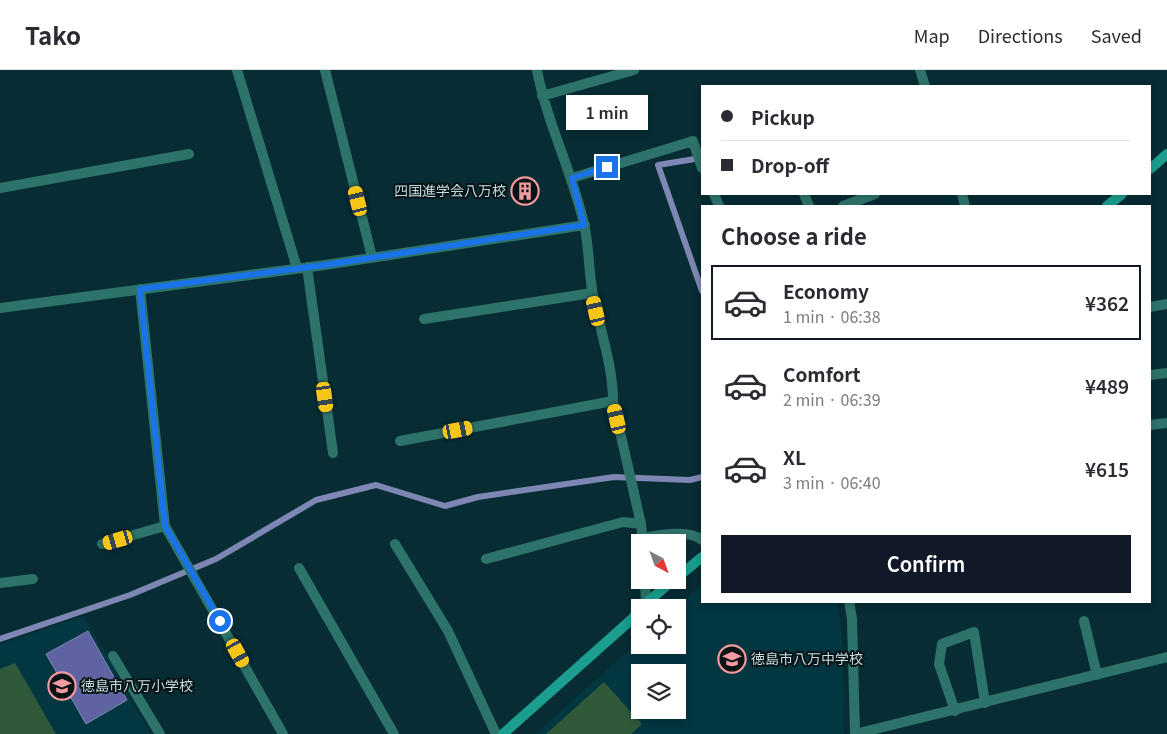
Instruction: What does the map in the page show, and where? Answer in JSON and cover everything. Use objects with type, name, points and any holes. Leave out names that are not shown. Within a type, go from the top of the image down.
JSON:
[{"type":"street","points":[[237,70],[302,268],[333,453]]},
{"type":"street","points":[[325,70],[372,257]]},
{"type":"street","points":[[538,70],[542,96],[572,178],[584,225],[592,293],[613,384],[613,401],[642,534]]},
{"type":"street","points":[[542,96],[634,70]]},
{"type":"street","points":[[920,70],[925,85]]},
{"type":"street","points":[[572,178],[698,140],[701,161]]},
{"type":"street","points":[[0,188],[189,154]]},
{"type":"street","points":[[1151,168],[1167,154]]},
{"type":"street","points":[[846,205],[872,195]]},
{"type":"street","points":[[1108,205],[1121,195]]},
{"type":"street","points":[[0,308],[302,268],[584,225]]},
{"type":"street","points":[[140,289],[165,526],[283,734]]},
{"type":"street","points":[[424,320],[592,293]]},
{"type":"street","points":[[1151,307],[1167,304]]},
{"type":"street","points":[[1151,375],[1167,373]]},
{"type":"street","points":[[400,441],[613,401]]},
{"type":"street","points":[[1151,425],[1167,423]]},
{"type":"street","points":[[486,560],[623,522],[641,524]]},
{"type":"street","points":[[102,544],[165,526]]},
{"type":"street","points":[[686,535],[698,536],[701,539]]},
{"type":"street","points":[[395,544],[448,631],[496,734]]},
{"type":"street","points":[[686,570],[701,558]]},
{"type":"street","points":[[299,568],[394,734]]},
{"type":"street","points":[[0,583],[33,579]]},
{"type":"street","points":[[650,599],[662,589]]},
{"type":"street","points":[[849,603],[852,619],[855,734],[955,711],[1167,657]]},
{"type":"street","points":[[503,734],[631,620]]},
{"type":"street","points":[[1084,621],[1097,675]]},
{"type":"street","points":[[955,711],[939,664],[942,644],[974,632],[985,703]]},
{"type":"street","points":[[113,656],[160,734]]},
{"type":"shaded area","name":"徳島市八万中学校","points":[[701,586],[701,603],[836,603],[839,607],[843,644],[844,734],[535,734],[631,648],[631,654],[686,654],[686,599]]},
{"type":"shaded area","name":"徳島市八万小学校","points":[[84,616],[151,734],[0,734],[0,644]]},
{"type":"green space","points":[[15,663],[56,734],[0,734],[0,669]]},
{"type":"green space","points":[[604,682],[631,712],[631,719],[637,719],[642,724],[631,734],[546,734]]},
{"type":"water","points":[[88,631],[127,700],[86,724],[46,654]]},
{"type":"waterway","points":[[701,158],[658,165],[701,288]]},
{"type":"waterway","points":[[0,639],[130,595],[216,559],[316,500],[376,485],[445,506],[478,497],[614,477],[690,480],[701,477]]},
{"type":"place","name":"四国進学会八万校","points":[[525,191]]},
{"type":"place","name":"徳島市八万中学校","points":[[732,659]]},
{"type":"place","name":"徳島市八万小学校","points":[[62,686]]},
{"type":"route","points":[[220,621],[165,526],[140,289],[325,265],[584,225],[572,178],[607,167]]}]
